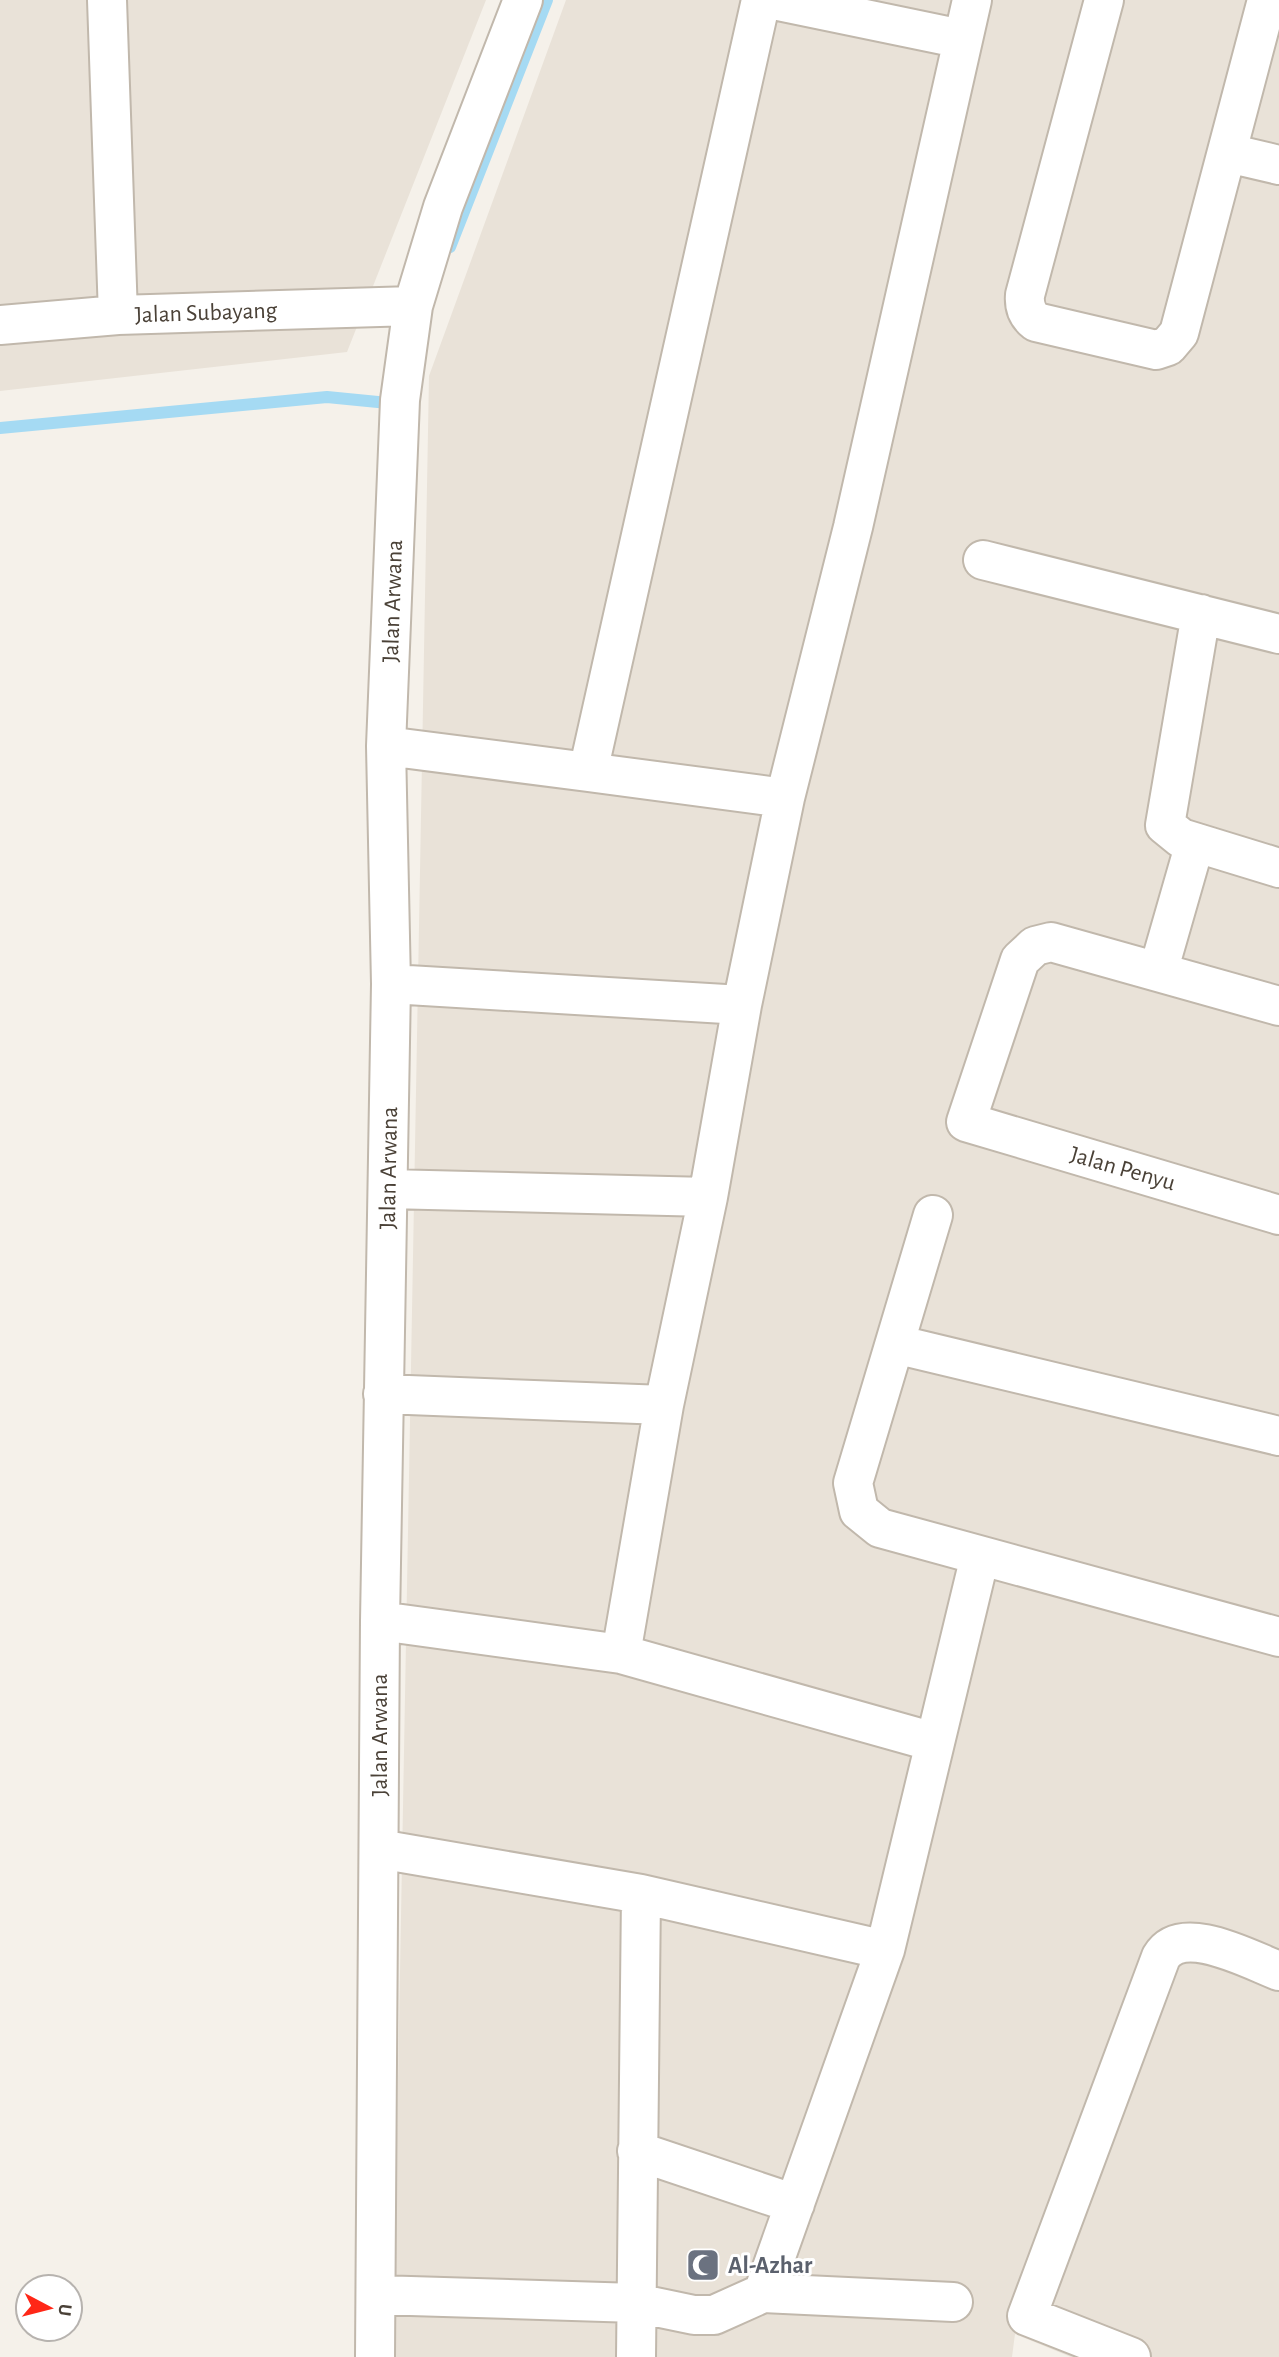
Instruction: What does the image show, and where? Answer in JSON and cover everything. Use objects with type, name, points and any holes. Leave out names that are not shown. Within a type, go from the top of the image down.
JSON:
[{"type":"street","points":[[107,0],[118,315]]},
{"type":"street","name":"Jalan Arwana","points":[[375,2357],[380,1621],[391,984],[386,746],[400,400],[413,306],[443,206],[523,0]]},
{"type":"street","points":[[588,772],[761,0]]},
{"type":"street","points":[[773,0],[962,39]]},
{"type":"street","points":[[621,1654],[664,1405],[708,1197],[742,1005],[785,798],[853,527],[972,0]]},
{"type":"street","points":[[1104,0],[1025,295],[1030,318],[1036,322],[1156,350],[1168,346],[1179,333],[1267,0]]},
{"type":"street","points":[[1228,153],[1279,165]]},
{"type":"street","name":"Jalan Subayang","points":[[0,325],[118,315],[413,306]]},
{"type":"street","points":[[983,560],[1279,634]]},
{"type":"street","points":[[1200,614],[1164,820],[1174,835],[1279,868]]},
{"type":"street","points":[[386,746],[785,798]]},
{"type":"street","points":[[1195,842],[1158,972],[1279,1006]]},
{"type":"street","name":"Jalan Penyu","points":[[1158,972],[1051,943],[1029,949],[1020,960],[967,1122],[1279,1215]]},
{"type":"street","points":[[391,984],[742,1005]]},
{"type":"street","points":[[388,1189],[708,1197]]},
{"type":"street","points":[[933,1215],[853,1483],[854,1499],[859,1511],[872,1525],[1279,1637]]},
{"type":"street","points":[[895,1344],[1279,1436]]},
{"type":"street","points":[[383,1394],[664,1405]]},
{"type":"street","points":[[763,2293],[885,1950],[980,1556]]},
{"type":"street","points":[[380,1621],[621,1654],[934,1742]]},
{"type":"street","points":[[379,1849],[641,1894],[885,1950]]},
{"type":"street","points":[[636,2357],[641,1894]]},
{"type":"street","points":[[1131,2357],[1027,2316],[1161,1957],[1170,1947],[1194,1942],[1210,1944],[1279,1971]]},
{"type":"street","points":[[637,2151],[795,2204]]},
{"type":"street","points":[[377,2295],[636,2303],[694,2315],[714,2315],[763,2293],[953,2302]]},
{"type":"shaded area","points":[[0,0],[486,0],[347,352],[0,391]]},
{"type":"shaded area","points":[[566,0],[1279,0],[1279,2357],[1071,2357],[1015,2334],[1012,2357],[393,2357],[429,376]]},
{"type":"waterway","points":[[450,247],[547,0]]},
{"type":"waterway","points":[[0,428],[327,397],[388,403],[388,411]]},
{"type":"place","name":"Al-Azhar","points":[[703,2265]]}]
